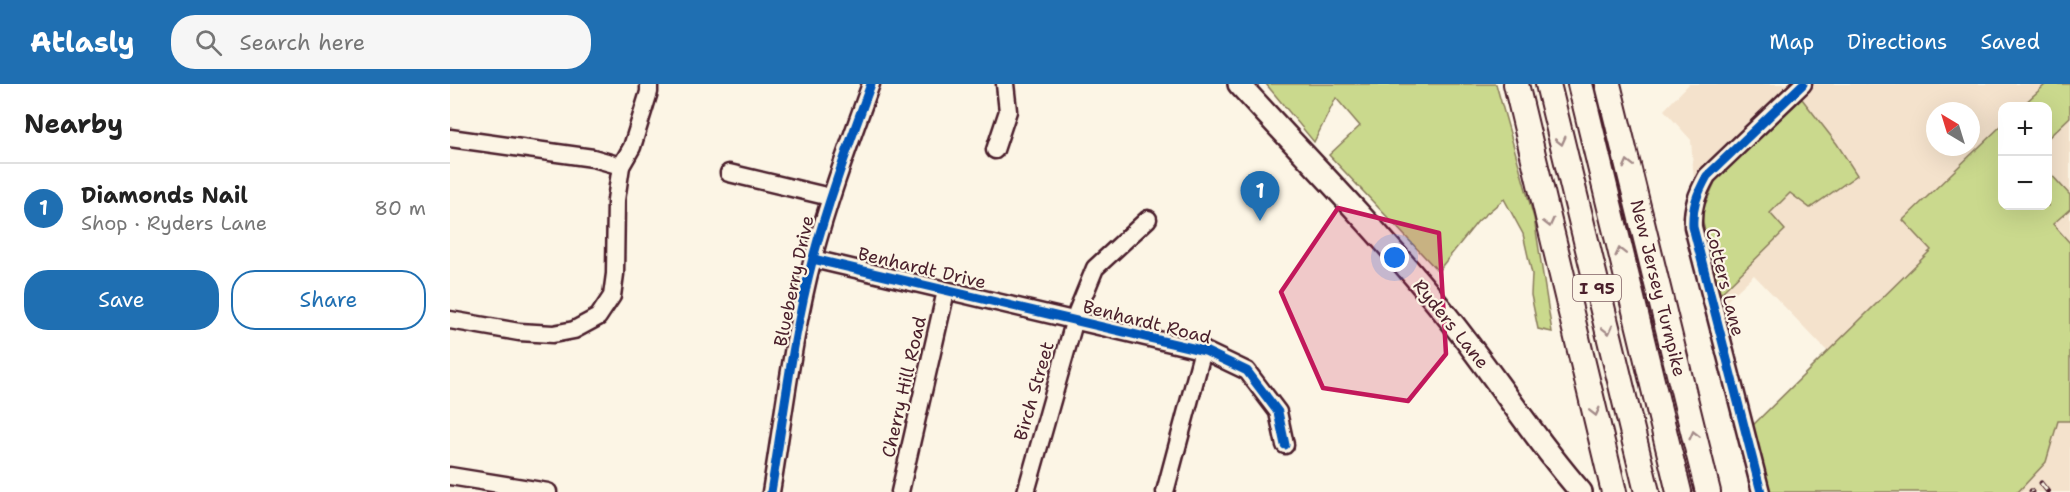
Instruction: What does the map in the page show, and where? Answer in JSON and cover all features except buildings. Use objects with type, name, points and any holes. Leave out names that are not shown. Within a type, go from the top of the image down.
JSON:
[{"type":"highway","name":"I 95","points":[[1516,84],[1614,492]]},
{"type":"highway","name":"I 95","points":[[1548,84],[1647,492]]},
{"type":"highway","name":"New Jersey Turnpike","points":[[1580,84],[1679,492]]},
{"type":"highway","name":"New Jersey Turnpike","points":[[1608,84],[1708,492]]},
{"type":"main road","name":"Ryders Lane","points":[[1239,84],[1441,308],[1470,344],[1532,432],[1579,490]]},
{"type":"street","points":[[450,320],[519,332],[553,334],[574,330],[598,317],[612,296],[615,274],[616,200],[621,166],[632,147],[649,92],[649,84]]},
{"type":"street","name":"Blueberry Drive","points":[[771,492],[803,299],[830,197],[871,84]]},
{"type":"street","points":[[994,150],[1008,111],[1005,84]]},
{"type":"street","name":"Cotters Lane","points":[[1761,492],[1693,227],[1692,210],[1707,176],[1803,84]]},
{"type":"street","points":[[450,138],[593,158],[621,166]]},
{"type":"street","points":[[729,173],[830,197]]},
{"type":"street","name":"Birch Street","points":[[1026,492],[1074,320],[1095,268],[1148,219]]},
{"type":"street","name":"Benhardt Drive","points":[[813,259],[1024,309]]},
{"type":"street","name":"Cherry Hill Road","points":[[900,492],[946,291]]},
{"type":"street","name":"Benhardt Road","points":[[1024,309],[1203,351],[1247,371],[1278,412],[1285,445]]},
{"type":"street","points":[[1165,492],[1203,351]]},
{"type":"street","points":[[450,476],[548,492]]},
{"type":"highlighted area","points":[[1338,208],[1439,233],[1446,354],[1408,401],[1323,388],[1281,292]]},
{"type":"shaded area","points":[[1689,84],[2046,84],[2026,102],[1998,102],[1998,129],[1980,146],[1980,102],[1926,102],[1926,156],[1970,156],[1904,220],[1931,250],[1828,352],[1754,275],[1718,309],[1697,223],[1691,140],[1664,110]]},
{"type":"shaded area","points":[[2070,117],[2070,195],[2052,175],[2052,134]]},
{"type":"shaded area","points":[[2070,209],[2070,243],[2053,224]]},
{"type":"shaded area","points":[[2058,421],[2070,421],[2070,492],[2018,492],[2046,462]]},
{"type":"green space","points":[[1266,84],[1496,84],[1534,218],[1552,332],[1538,329],[1531,295],[1532,274],[1523,234],[1504,199],[1478,221],[1438,271],[1329,155],[1360,126],[1336,98],[1314,142]]},
{"type":"green space","points":[[2046,84],[2070,84],[2070,117],[2052,134],[2052,102],[2026,102]]},
{"type":"green space","points":[[1802,99],[1837,144],[1857,175],[1810,208],[1790,193],[1770,213],[1785,230],[1719,295],[1701,214],[1718,175]]},
{"type":"green space","points":[[1998,129],[1998,210],[2052,210],[2052,175],[2070,195],[2070,209],[2053,224],[2070,243],[2070,421],[2058,421],[2046,462],[2018,492],[1763,492],[1748,430],[1931,250],[1903,220],[1970,156],[1980,156],[1980,146]]},
{"type":"railway","points":[[2041,483],[2048,492]]},
{"type":"cycle path","points":[[771,492],[794,345],[813,258],[833,192],[871,84]]},
{"type":"cycle path","points":[[1761,492],[1693,227],[1693,213],[1707,176],[1803,84]]},
{"type":"cycle path","points":[[813,259],[1205,351],[1247,371],[1278,412],[1285,445]]},
{"type":"place","name":"Diamonds Nail","points":[[1260,221]]}]
